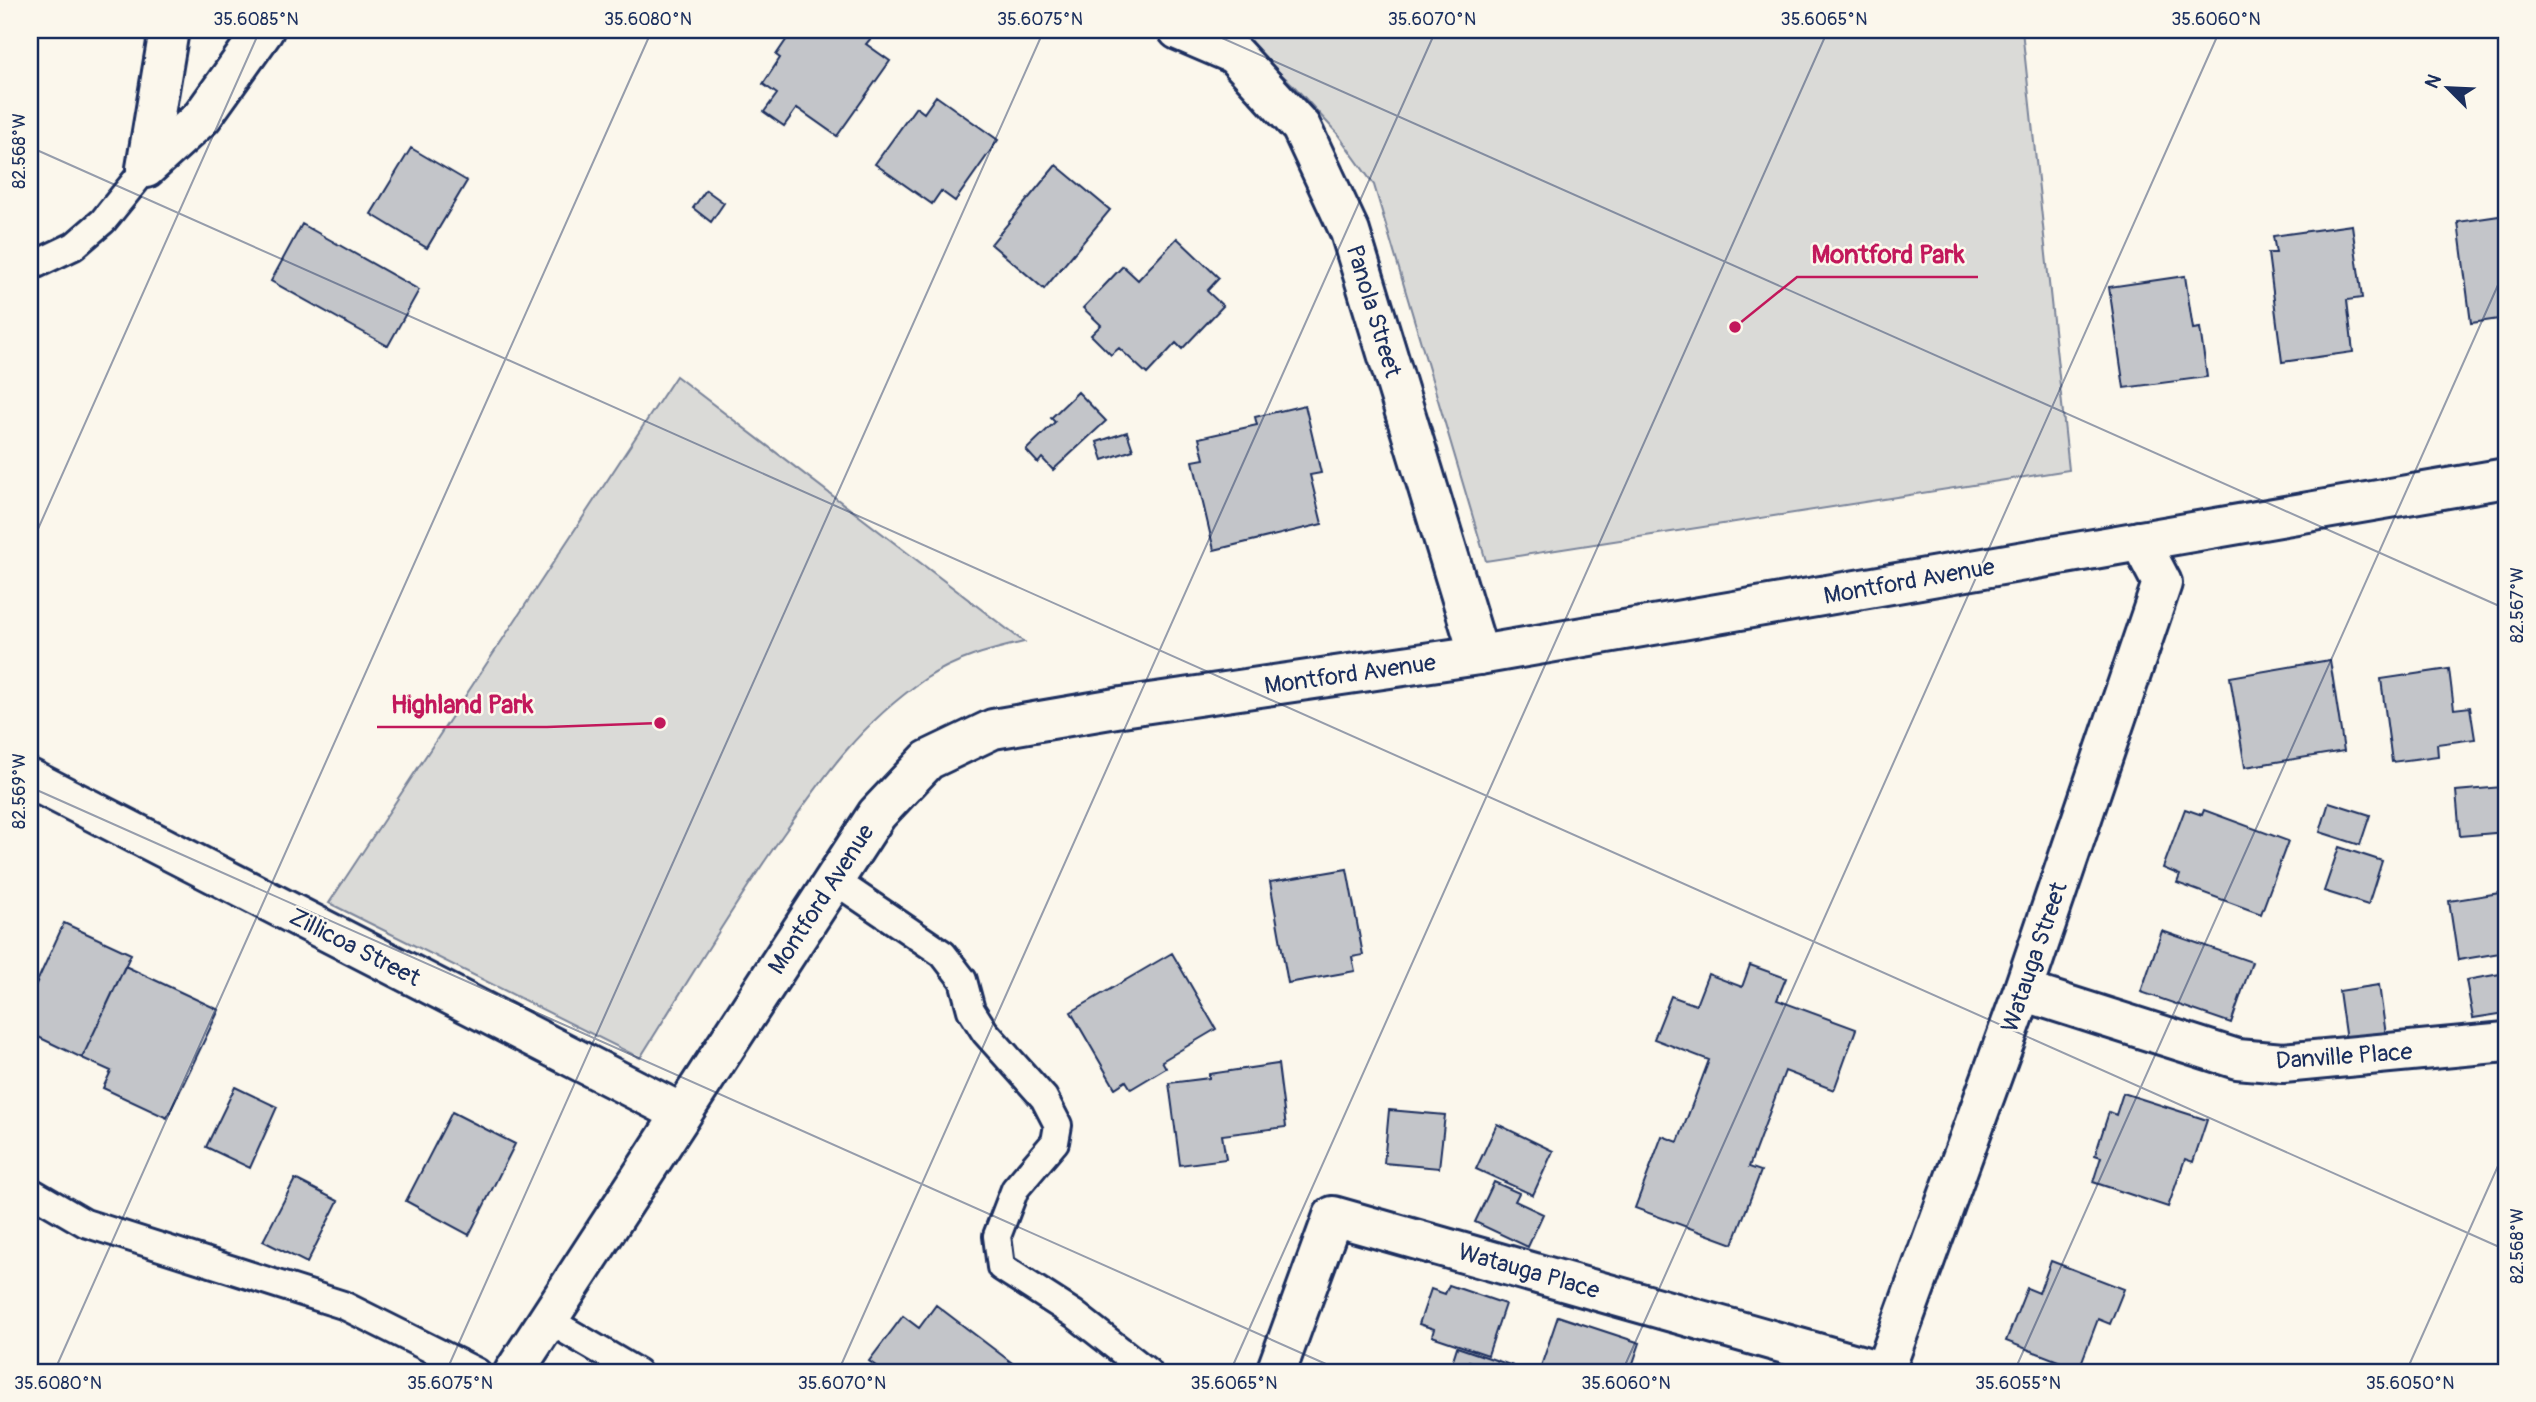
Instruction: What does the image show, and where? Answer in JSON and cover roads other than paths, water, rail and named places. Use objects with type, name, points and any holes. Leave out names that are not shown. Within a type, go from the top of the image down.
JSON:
[{"type":"street","points":[[146,168],[169,30]]},
{"type":"street","points":[[146,168],[202,117],[264,30]]},
{"type":"street","name":"Panola Street","points":[[1178,30],[1231,42],[1301,127],[1350,232],[1479,655]]},
{"type":"street","name":"Montford Avenue","points":[[514,1372],[877,814],[928,760],[993,729],[1135,705],[1479,655],[2506,478]]},
{"type":"street","name":"Watauga Street","points":[[1884,1372],[2024,990],[2162,583],[2140,541]]},
{"type":"street","name":"Zillicoa Street","points":[[30,779],[681,1113]]},
{"type":"street","name":"Danville Place","points":[[2024,990],[2237,1059],[2284,1063],[2506,1042]]},
{"type":"street","name":"Watauga Place","points":[[1276,1372],[1334,1216],[1884,1372]]},
{"type":"lane","points":[[30,267],[74,246],[103,221],[146,168]]},
{"type":"lane","points":[[834,880],[943,954],[963,980],[971,1010],[985,1031],[1044,1098],[1058,1125],[1055,1142],[1014,1189],[997,1236],[1001,1267],[1074,1314],[1148,1372]]},
{"type":"lane","points":[[30,1191],[85,1223],[343,1305],[477,1372]]},
{"type":"lane","points":[[548,1320],[637,1372]]},
{"type":"place","name":"Montford Park","points":[[1735,327]]},
{"type":"place","name":"Highland Park","points":[[660,723]]}]
